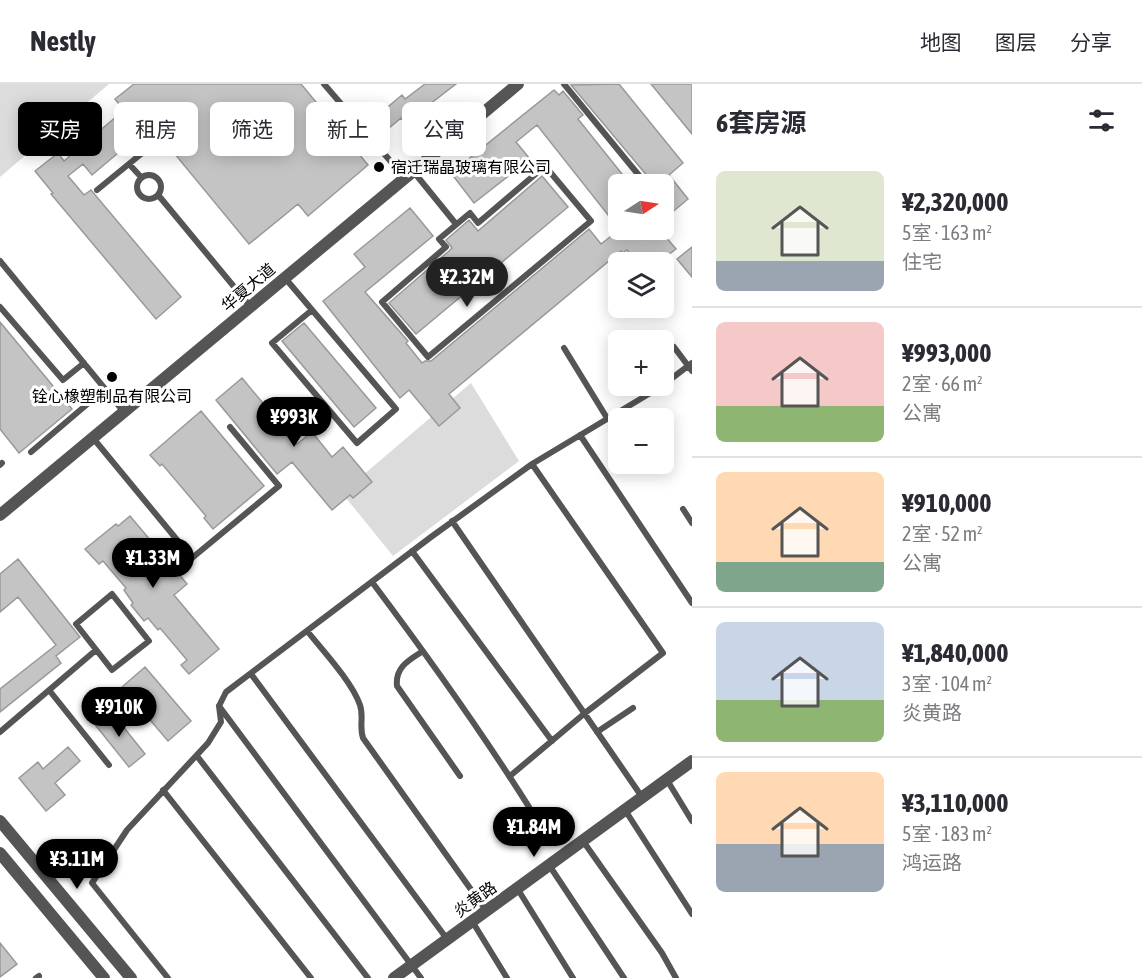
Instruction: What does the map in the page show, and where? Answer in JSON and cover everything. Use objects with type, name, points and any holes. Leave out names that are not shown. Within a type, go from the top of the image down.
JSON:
[{"type":"street","name":"华夏大道","points":[[0,515],[518,84]]},
{"type":"street","name":"炎黄路","points":[[394,978],[692,761]]},
{"type":"street","points":[[0,821],[131,978]]},
{"type":"street","points":[[0,854],[104,978]]},
{"type":"lane","points":[[324,84],[456,224]]},
{"type":"lane","points":[[564,84],[638,174]]},
{"type":"lane","points":[[97,190],[139,156]]},
{"type":"lane","points":[[129,164],[141,177]]},
{"type":"lane","points":[[545,166],[591,221],[428,357],[382,302],[446,247],[439,239],[456,224],[470,213],[478,223],[545,166]]},
{"type":"lane","points":[[141,177],[153,175],[159,179],[162,187],[159,196]]},
{"type":"lane","points":[[141,177],[137,185],[141,196],[149,199],[159,196]]},
{"type":"lane","points":[[159,196],[250,307]]},
{"type":"lane","points":[[0,261],[124,412]]},
{"type":"lane","points":[[285,278],[396,409],[357,443],[272,344],[312,310]]},
{"type":"lane","points":[[0,307],[63,380],[84,363]]},
{"type":"lane","points":[[674,347],[691,366],[674,377]]},
{"type":"lane","points":[[564,348],[607,418]]},
{"type":"lane","points":[[31,452],[105,389]]},
{"type":"lane","points":[[168,978],[92,883],[127,830],[208,743],[221,722],[219,706],[226,692],[452,521],[532,464],[644,396]]},
{"type":"lane","points":[[93,438],[192,558],[279,486],[230,427]]},
{"type":"lane","points":[[580,435],[692,603]]},
{"type":"lane","points":[[510,776],[585,713],[663,653],[532,464]]},
{"type":"lane","points":[[683,509],[692,523]]},
{"type":"lane","points":[[452,521],[642,797]]},
{"type":"lane","points":[[412,551],[552,741]]},
{"type":"lane","points":[[372,582],[510,776],[542,828]]},
{"type":"lane","points":[[112,594],[149,641],[112,670],[96,650],[76,624],[112,594]]},
{"type":"lane","points":[[308,632],[355,694],[363,716],[360,730],[363,738],[482,905]]},
{"type":"lane","points":[[0,732],[96,650]]},
{"type":"lane","points":[[423,651],[399,670],[396,678],[397,686],[460,776]]},
{"type":"lane","points":[[252,674],[447,940]]},
{"type":"lane","points":[[49,690],[109,765]]},
{"type":"lane","points":[[219,706],[421,978]]},
{"type":"lane","points":[[597,732],[633,708]]},
{"type":"lane","points":[[197,756],[368,978]]},
{"type":"lane","points":[[666,780],[692,821]]},
{"type":"lane","points":[[163,790],[311,978]]},
{"type":"lane","points":[[625,810],[692,914]]},
{"type":"lane","points":[[582,841],[662,953],[676,978]]},
{"type":"lane","points":[[549,865],[624,978]]},
{"type":"lane","points":[[518,888],[573,978]]},
{"type":"lane","points":[[472,921],[507,978]]},
{"type":"shaded area","points":[[0,84],[109,84],[88,102],[18,102],[18,156],[25,156],[0,177]]},
{"type":"shaded area","points":[[471,383],[519,461],[393,556],[342,493]]},
{"type":"building","points":[[134,84],[301,84],[316,102],[306,102],[306,156],[361,156],[368,165],[308,216],[298,204],[249,244],[177,156],[198,156],[198,102],[117,102],[115,99]]},
{"type":"building","points":[[425,84],[456,84],[433,102],[402,102],[402,119],[390,127],[390,105],[402,95],[405,99]]},
{"type":"building","points":[[619,84],[683,163],[670,174],[646,174],[571,85]]},
{"type":"building","points":[[651,84],[692,84],[692,134]]},
{"type":"building","points":[[554,90],[559,95],[563,91],[583,115],[578,119],[622,174],[608,174],[608,215],[537,125],[516,142],[530,159],[474,203],[451,173],[472,156],[486,156],[486,145]]},
{"type":"building","points":[[114,118],[114,156],[92,175],[83,164],[68,176],[84,195],[91,190],[181,297],[156,319],[51,194],[53,193],[35,171],[54,156],[60,156],[64,161],[70,156],[102,156],[102,129]]},
{"type":"building","points":[[542,176],[568,207],[416,334],[389,303],[452,248],[446,240],[469,220],[478,231]]},
{"type":"building","points":[[674,181],[688,199],[674,211]]},
{"type":"building","points":[[410,208],[433,236],[365,292],[408,341],[406,343],[422,363],[431,361],[589,229],[601,244],[608,239],[668,240],[676,249],[672,252],[629,252],[627,250],[608,252],[608,262],[449,394],[460,408],[439,426],[409,390],[400,398],[323,301],[365,267],[354,254]]},
{"type":"building","points":[[692,247],[692,277],[677,259]]},
{"type":"building","points":[[0,322],[72,409],[19,453],[0,429]]},
{"type":"building","points":[[304,323],[376,408],[354,427],[282,341]]},
{"type":"building","points":[[242,378],[297,444],[312,432],[332,457],[343,447],[372,482],[353,498],[350,495],[332,510],[292,462],[277,474],[216,400]]},
{"type":"building","points":[[201,411],[264,486],[213,529],[204,518],[206,516],[162,464],[160,466],[150,455]]},
{"type":"building","points":[[130,516],[187,584],[174,595],[219,649],[189,674],[181,665],[187,660],[160,628],[158,630],[148,618],[144,621],[131,605],[133,603],[124,590],[126,588],[103,561],[99,564],[85,549],[116,524],[118,526]]},
{"type":"building","points":[[18,559],[80,637],[56,656],[61,663],[0,712],[0,689],[56,645],[18,597],[0,612],[0,574]]},
{"type":"building","points":[[145,667],[191,721],[168,741],[122,687]]},
{"type":"building","points":[[109,709],[145,754],[129,767],[93,722]]},
{"type":"building","points":[[68,747],[80,761],[55,783],[65,795],[46,811],[19,778],[38,762],[43,769]]},
{"type":"building","points":[[0,943],[17,964],[0,977]]},
{"type":"place","name":"宿迁瑞晶玻璃有限公司","points":[[379,167]]},
{"type":"place","name":"铨心橡塑制品有限公司","points":[[112,377]]}]
